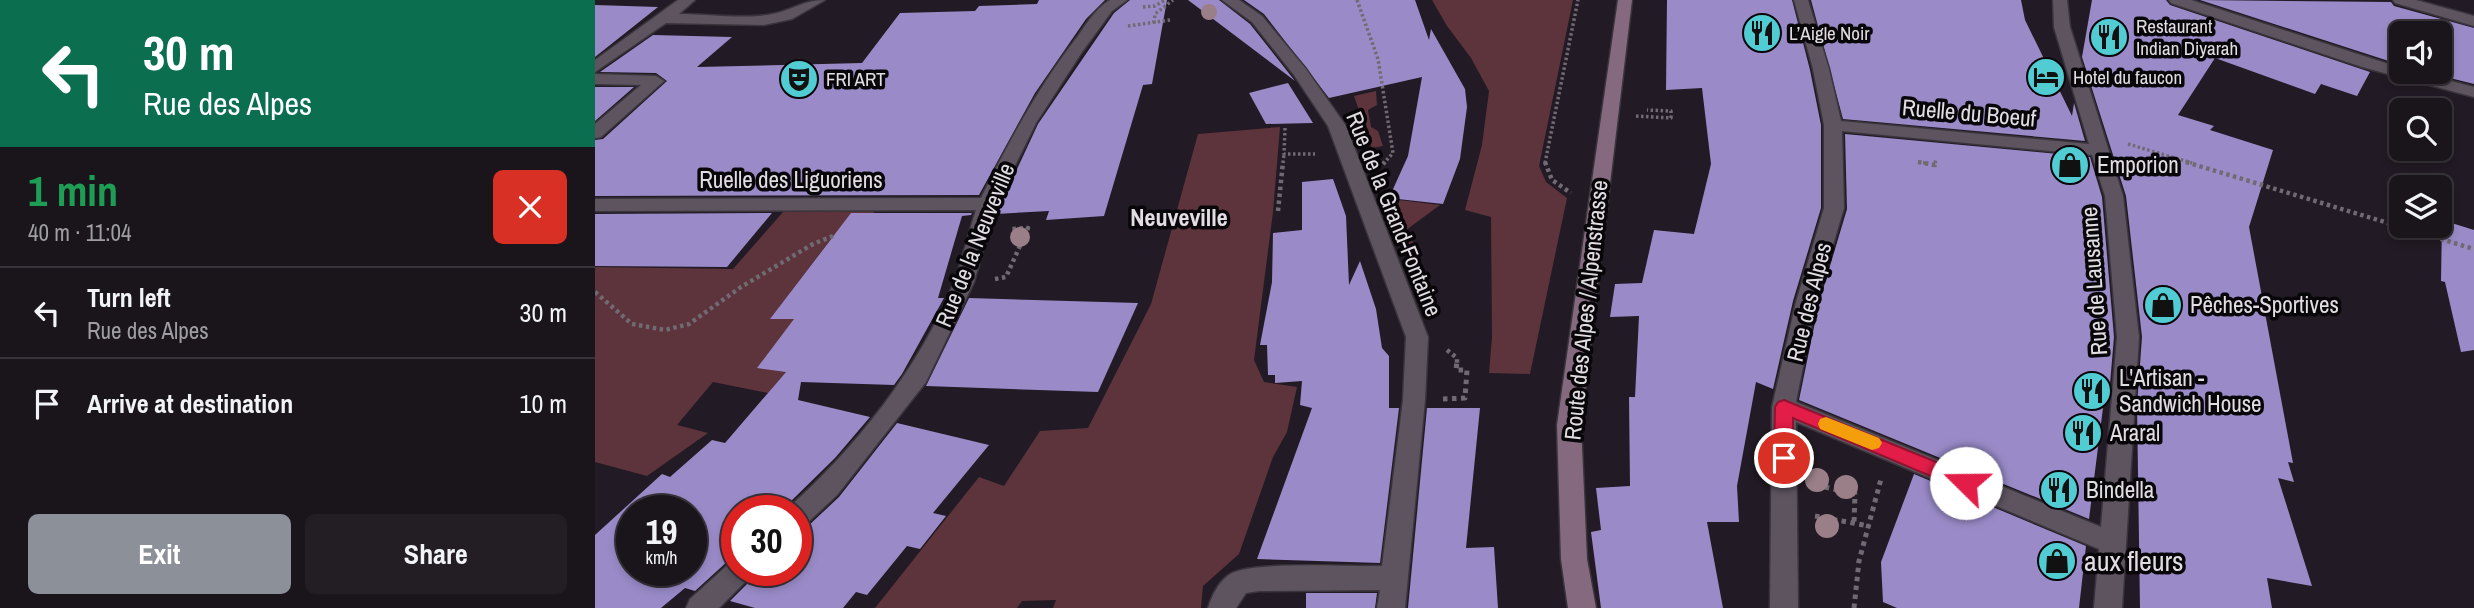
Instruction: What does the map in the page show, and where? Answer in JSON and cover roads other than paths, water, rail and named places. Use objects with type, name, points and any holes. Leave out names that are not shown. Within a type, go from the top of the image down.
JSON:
[{"type":"main road","name":"Route des Alpes / Alpenstrasse","points":[[1582,608],[1574,559],[1569,425],[1625,0]]},
{"type":"street","points":[[595,67],[688,0]]},
{"type":"street","points":[[664,18],[764,20],[787,16],[818,0]]},
{"type":"street","name":"Rue de la Neuveville","points":[[812,502],[828,488],[918,376],[964,282],[987,204],[1027,123],[1075,50],[1107,8],[1120,0]]},
{"type":"street","name":"Rue de la Grand-Fontaine","points":[[1229,0],[1257,19],[1300,72],[1337,126],[1417,337],[1414,400],[1391,608]]},
{"type":"street","name":"Rue des Alpes","points":[[1784,608],[1784,407],[1806,302],[1834,208],[1833,125],[1821,69],[1801,0]]},
{"type":"street","name":"Rue de Lausanne","points":[[2060,0],[2062,27],[2114,196],[2128,337],[2108,608]]},
{"type":"street","points":[[2176,0],[2368,64],[2474,92]]},
{"type":"street","points":[[2400,0],[2474,21]]},
{"type":"street","points":[[595,79],[656,81],[595,133]]},
{"type":"street","name":"Ruelle du Boeuf","points":[[1833,125],[2099,143]]},
{"type":"street","name":"Ruelle des Liguoriens","points":[[595,205],[987,204]]},
{"type":"street","points":[[1784,407],[2113,543]]},
{"type":"street","points":[[1222,608],[1224,600],[1238,583],[1259,579],[1395,578]]},
{"type":"street","points":[[700,608],[723,586]]},
{"type":"place","name":"L’Aigle Noir","points":[[1762,33]]},
{"type":"place","name":"Restaurant Indian Diyarah","points":[[2109,37]]},
{"type":"place","name":"Hotel du faucon","points":[[2046,77]]},
{"type":"place","name":"FRI ART","points":[[799,79]]},
{"type":"place","name":"Emporion","points":[[2070,165]]},
{"type":"place","name":"Pêches-Sportives","points":[[2163,305]]},
{"type":"place","name":"L'Artisan - Sandwich House","points":[[2092,391]]},
{"type":"place","name":"Araral","points":[[2083,433]]},
{"type":"place","name":"Bindella","points":[[2059,490]]},
{"type":"place","name":"aux fleurs","points":[[2057,561]]},
{"type":"district","name":"Neuveville","points":[[1179,218]]}]
